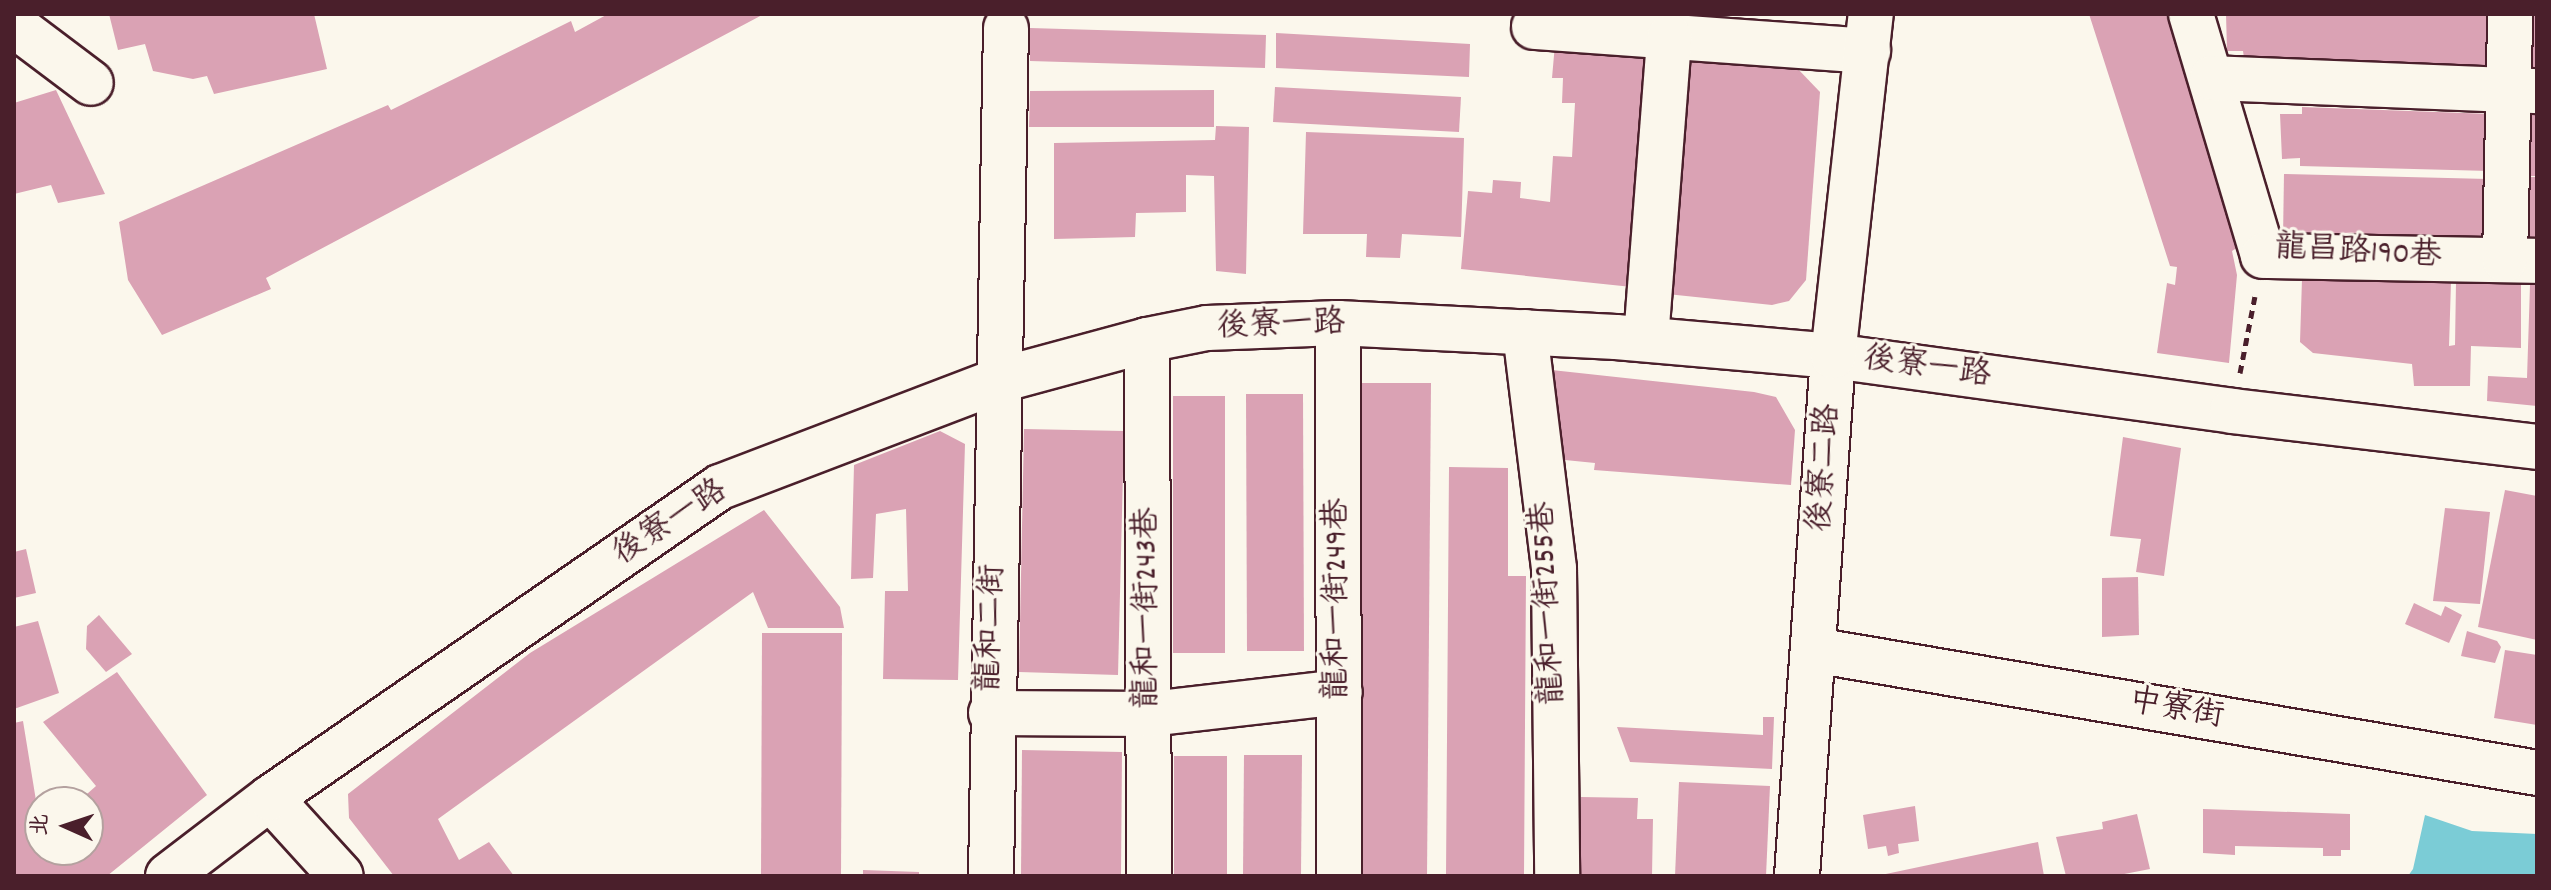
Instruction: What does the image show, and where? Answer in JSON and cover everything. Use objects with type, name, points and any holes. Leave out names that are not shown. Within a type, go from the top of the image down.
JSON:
[{"type":"street","name":"龍昌路190巷","points":[[2191,14],[2263,256],[2521,260]]},
{"type":"street","points":[[2510,14],[2524,91],[2521,260]]},
{"type":"street","points":[[14,25],[91,83]]},
{"type":"street","points":[[1534,27],[1669,37],[1869,33]]},
{"type":"street","name":"龍和二街","points":[[991,876],[991,713],[1006,28]]},
{"type":"street","name":"後寮二路","points":[[1797,876],[1833,356],[1869,33]]},
{"type":"street","points":[[1646,339],[1669,37]]},
{"type":"street","points":[[2212,78],[2524,91]]},
{"type":"street","name":"後寮一路","points":[[168,876],[270,798],[720,487],[1000,380],[1147,340],[1207,328],[1338,323],[1646,339],[1833,356],[2232,411],[2537,447]]},
{"type":"street","name":"龍和一街249巷","points":[[1338,323],[1339,876]]},
{"type":"street","name":"龍和一街255巷","points":[[1525,332],[1554,569],[1557,876]]},
{"type":"street","name":"龍和一街243巷","points":[[1147,340],[1149,876]]},
{"type":"street","name":"中寮街","points":[[1814,650],[2537,773]]},
{"type":"street","points":[[991,713],[1150,714],[1340,692]]},
{"type":"street","points":[[270,798],[341,876]]},
{"type":"path","points":[[2232,411],[2263,256]]},
{"type":"water","points":[[2425,815],[2472,831],[2537,834],[2537,876],[2408,876],[2413,869]]},
{"type":"building","points":[[109,14],[314,14],[327,69],[214,94],[207,76],[193,79],[153,71],[145,44],[118,50]]},
{"type":"building","points":[[608,14],[764,14],[266,278],[271,289],[162,335],[128,280],[119,222],[388,105],[391,110],[571,21],[575,32]]},
{"type":"building","points":[[2089,14],[2166,14],[2243,244],[2232,251],[2237,275],[2229,363],[2157,353],[2167,283],[2175,285],[2177,267],[2170,266]]},
{"type":"building","points":[[2226,14],[2493,14],[2491,67],[2244,58],[2243,51],[2227,51]]},
{"type":"building","points":[[2530,14],[2537,14],[2537,67],[2528,67]]},
{"type":"building","points":[[1030,28],[1266,35],[1265,68],[1030,61]]},
{"type":"building","points":[[1276,33],[1470,44],[1469,77],[1276,68]]},
{"type":"building","points":[[1555,44],[1648,58],[1632,287],[1461,269],[1468,191],[1492,193],[1493,180],[1521,182],[1520,198],[1550,202],[1553,156],[1572,157],[1575,103],[1562,103],[1563,78],[1552,78]]},
{"type":"building","points":[[1684,59],[1796,67],[1820,92],[1806,280],[1789,301],[1772,305],[1667,294]]},
{"type":"building","points":[[1275,87],[1461,97],[1459,132],[1273,122]]},
{"type":"building","points":[[56,90],[105,194],[58,203],[51,185],[14,194],[14,103]]},
{"type":"building","points":[[1214,90],[1214,127],[1029,127],[1030,91]]},
{"type":"building","points":[[2302,107],[2491,114],[2490,171],[2300,166],[2300,158],[2282,159],[2280,114],[2302,114]]},
{"type":"building","points":[[2528,115],[2537,115],[2537,176],[2526,176]]},
{"type":"building","points":[[1216,126],[1249,127],[1246,274],[1216,271],[1214,176],[1186,175],[1186,212],[1136,213],[1135,237],[1054,239],[1054,143],[1215,140]]},
{"type":"building","points":[[1306,132],[1464,138],[1461,237],[1402,234],[1400,258],[1366,257],[1367,234],[1303,234]]},
{"type":"building","points":[[2284,174],[2488,179],[2487,245],[2283,237]]},
{"type":"building","points":[[2525,177],[2537,177],[2537,244],[2526,243]]},
{"type":"building","points":[[2302,279],[2451,282],[2449,346],[2455,345],[2456,282],[2521,284],[2521,348],[2471,346],[2470,386],[2414,386],[2412,364],[2313,353],[2300,342]]},
{"type":"building","points":[[2530,285],[2537,285],[2537,406],[2487,401],[2488,376],[2527,378]]},
{"type":"building","points":[[1514,366],[1776,397],[1795,430],[1791,485],[1594,470],[1595,463],[1535,457]]},
{"type":"building","points":[[1361,383],[1431,383],[1427,876],[1357,876]]},
{"type":"building","points":[[1246,394],[1303,394],[1304,651],[1247,651]]},
{"type":"building","points":[[1173,396],[1225,396],[1225,653],[1173,653]]},
{"type":"building","points":[[1024,429],[1124,431],[1118,675],[1019,672]]},
{"type":"building","points":[[940,431],[965,444],[958,680],[883,679],[885,591],[908,591],[906,509],[876,514],[873,578],[851,579],[854,465]]},
{"type":"building","points":[[2123,437],[2181,448],[2164,576],[2136,572],[2141,539],[2110,536]]},
{"type":"building","points":[[1449,467],[1508,468],[1508,576],[1526,576],[1524,876],[1446,876]]},
{"type":"building","points":[[2505,490],[2537,496],[2537,640],[2478,627]]},
{"type":"building","points":[[2445,508],[2490,512],[2480,604],[2433,601]]},
{"type":"building","points":[[764,510],[840,607],[844,628],[768,628],[753,592],[438,819],[459,860],[489,842],[514,876],[394,876],[349,818],[348,794],[530,653]]},
{"type":"building","points":[[26,549],[36,593],[14,598],[14,552]]},
{"type":"building","points":[[2138,577],[2139,635],[2102,637],[2102,578]]},
{"type":"building","points":[[2414,603],[2441,616],[2445,606],[2462,615],[2449,643],[2405,624]]},
{"type":"building","points":[[99,615],[132,654],[106,672],[86,649],[87,626]]},
{"type":"building","points":[[38,621],[59,693],[14,709],[14,627]]},
{"type":"building","points":[[2467,631],[2497,641],[2501,647],[2495,663],[2461,656]]},
{"type":"building","points":[[762,633],[842,633],[841,876],[761,876]]},
{"type":"building","points":[[2505,650],[2537,655],[2537,725],[2494,718]]},
{"type":"building","points":[[117,672],[207,795],[107,876],[14,876],[14,723],[23,721],[34,786],[24,786],[24,866],[104,866],[104,786],[96,786],[43,722]]},
{"type":"building","points":[[1763,717],[1774,717],[1772,769],[1630,762],[1617,727],[1763,735]]},
{"type":"building","points":[[1022,750],[1122,752],[1121,876],[1021,876]]},
{"type":"building","points":[[1244,755],[1302,755],[1301,876],[1243,876]]},
{"type":"building","points":[[1174,756],[1227,756],[1227,876],[1174,876]]},
{"type":"building","points":[[1679,782],[1770,786],[1766,876],[1675,876]]},
{"type":"building","points":[[1581,797],[1638,798],[1637,819],[1653,819],[1652,876],[1580,876]]},
{"type":"building","points":[[1915,806],[1919,841],[1898,844],[1899,853],[1888,856],[1886,846],[1868,849],[1863,815]]},
{"type":"building","points":[[2203,809],[2350,814],[2350,850],[2341,850],[2341,856],[2323,856],[2323,848],[2235,846],[2235,855],[2203,853]]},
{"type":"building","points":[[2137,814],[2150,869],[2114,876],[2066,876],[2056,837],[2103,829],[2102,822]]},
{"type":"building","points":[[2038,842],[2044,876],[1881,875]]},
{"type":"building","points":[[863,870],[919,872],[919,876],[863,876]]}]
